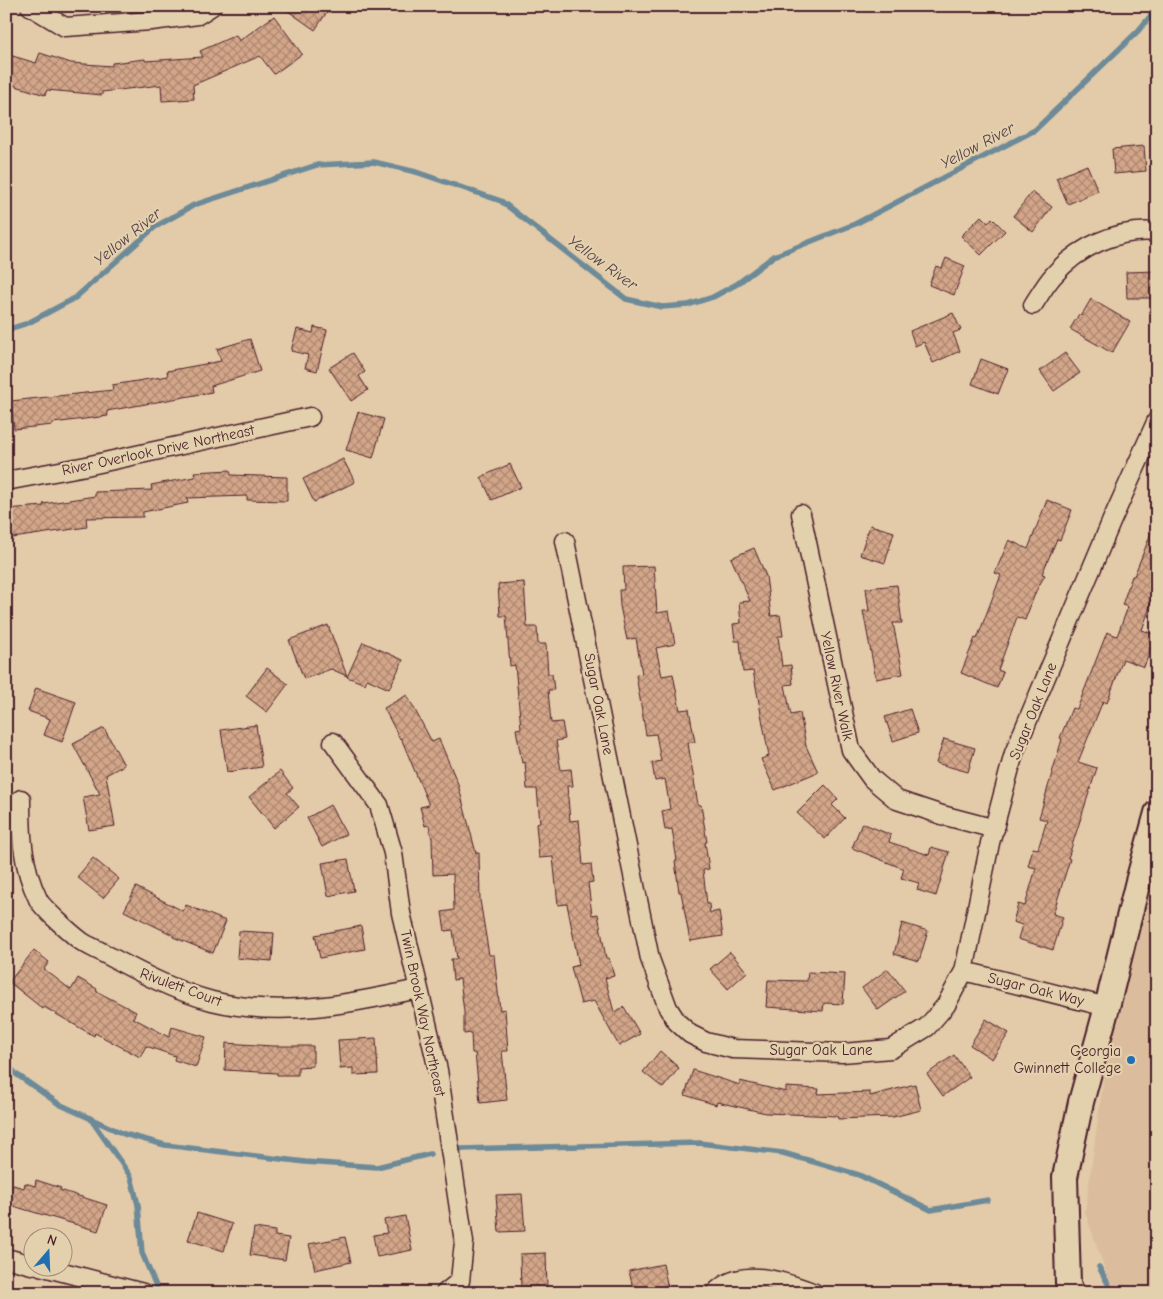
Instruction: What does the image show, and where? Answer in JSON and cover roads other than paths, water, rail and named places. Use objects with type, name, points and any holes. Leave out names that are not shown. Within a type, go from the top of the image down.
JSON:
[{"type":"street","points":[[30,6],[65,27],[151,21],[198,15],[212,6]]},
{"type":"street","points":[[1033,305],[1052,277],[1067,261],[1086,247],[1108,238],[1132,232],[1157,232]]},
{"type":"street","name":"River Overlook Drive Northeast","points":[[6,481],[86,466],[310,417]]},
{"type":"street","name":"Sugar Oak Lane","points":[[565,541],[650,959],[668,1008],[677,1022],[690,1034],[706,1042],[732,1049],[842,1053],[891,1049],[927,1027],[946,1005],[964,971],[990,843],[1014,753],[1112,520],[1157,420]]},
{"type":"street","name":"Yellow River Walk","points":[[801,514],[851,750],[872,779],[897,800],[942,815],[995,829]]},
{"type":"street","name":"Twin Brook Way Northeast","points":[[333,742],[380,805],[393,853],[401,914],[438,1070],[464,1242],[460,1281],[446,1293]]},
{"type":"street","name":"Rivulett Court","points":[[22,799],[21,831],[25,865],[39,901],[82,941],[150,978],[211,1001],[254,1008],[301,1009],[359,1002],[418,989]]},
{"type":"street","points":[[1071,1293],[1068,1283],[1065,1177],[1081,1102],[1107,1007],[1136,885],[1157,813]]},
{"type":"street","name":"Sugar Oak Way","points":[[964,971],[1107,1007]]},
{"type":"street","points":[[6,1258],[22,1262]]},
{"type":"street","points":[[72,1274],[143,1293]]},
{"type":"street","points":[[715,1293],[720,1287],[737,1279],[761,1278],[815,1293]]},
{"type":"waterway","name":"Yellow River","points":[[6,330],[28,323],[75,298],[155,227],[194,205],[317,165],[374,162],[416,172],[501,201],[626,299],[662,307],[688,305],[713,297],[737,284],[774,256],[855,224],[1035,130],[1138,31],[1157,8]]},
{"type":"waterway","points":[[6,1063],[16,1074],[59,1104],[124,1134],[165,1145],[305,1162],[377,1167],[430,1154]]},
{"type":"waterway","points":[[90,1118],[131,1177],[138,1205],[142,1253],[159,1293]]},
{"type":"waterway","points":[[461,1149],[699,1143],[783,1153],[859,1175],[931,1210],[988,1200]]},
{"type":"waterway","points":[[1099,1267],[1113,1293]]},
{"type":"place","name":"Georgia Gwinnett College","points":[[1131,1060]]}]
